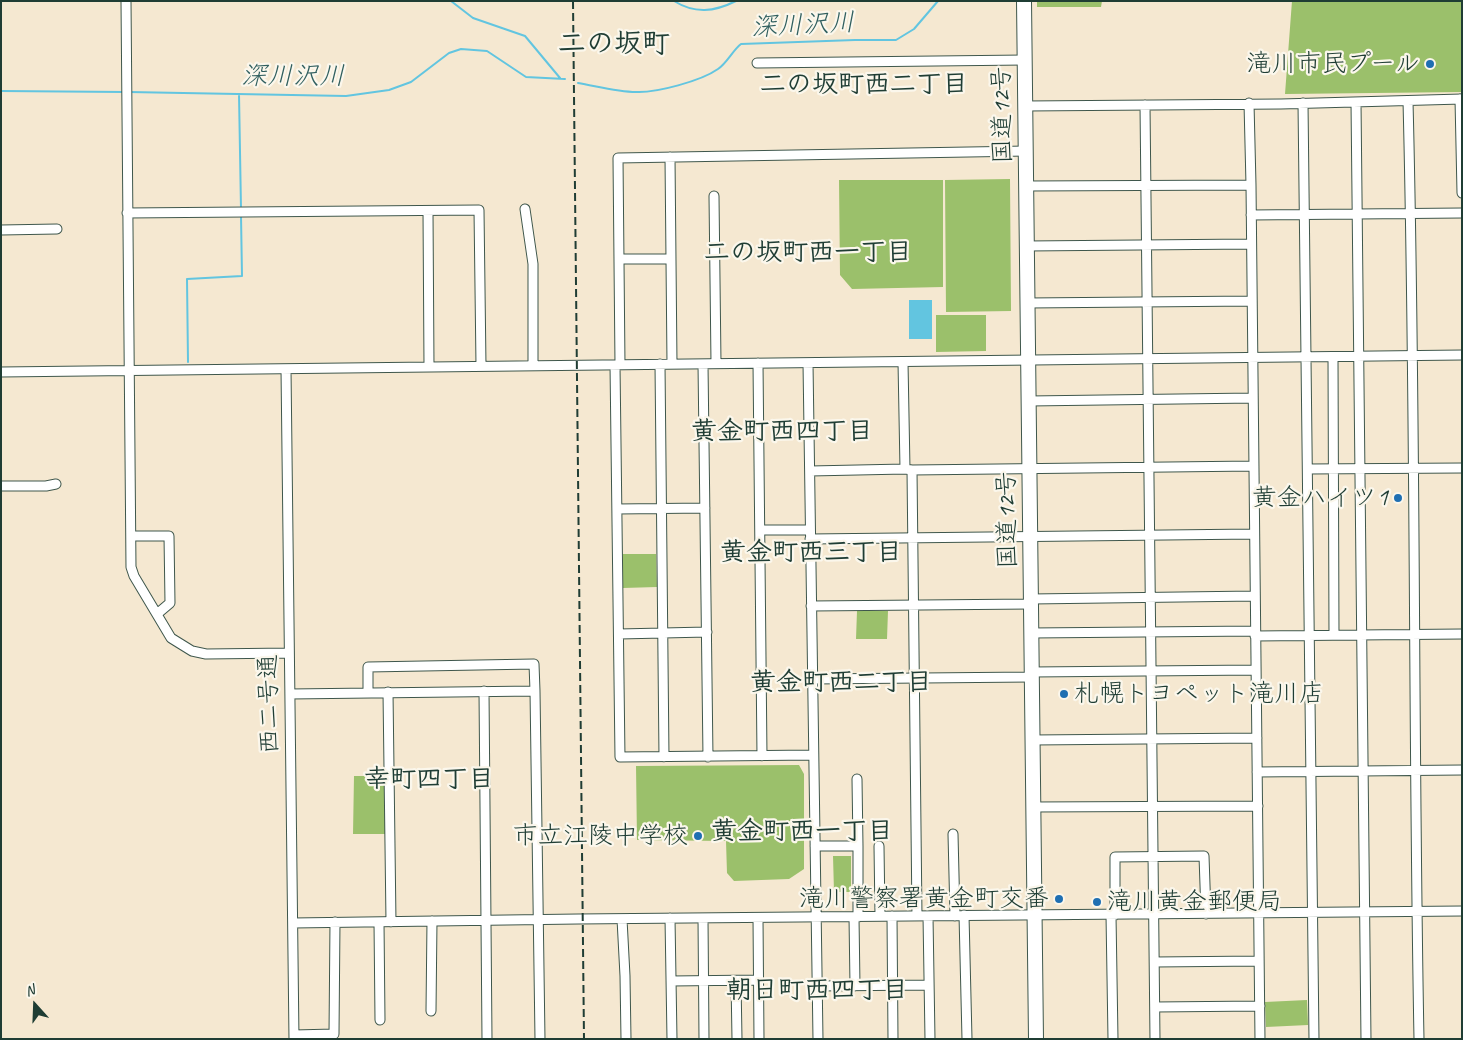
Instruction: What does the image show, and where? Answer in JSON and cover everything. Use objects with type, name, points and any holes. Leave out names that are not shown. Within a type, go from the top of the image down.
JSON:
[{"type":"highway","name":"国道12号","points":[[1024,1],[1036,1039]]},
{"type":"street","points":[[126,1],[131,567],[134,576],[171,638],[192,652],[206,654],[289,652]]},
{"type":"street","points":[[757,63],[1025,60]]},
{"type":"street","points":[[1026,106],[1249,104],[1461,99],[1462,193]]},
{"type":"street","points":[[1408,101],[1414,468],[1416,912],[1419,1039]]},
{"type":"street","points":[[1356,102],[1366,1039]]},
{"type":"street","points":[[1302,103],[1308,468],[1309,772],[1314,1039]]},
{"type":"street","points":[[1249,104],[1260,1039]]},
{"type":"street","points":[[1145,105],[1155,1039]]},
{"type":"street","points":[[813,755],[620,757],[617,509],[618,158],[1027,152]]},
{"type":"street","points":[[670,157],[672,364]]},
{"type":"street","points":[[1027,186],[1251,185]]},
{"type":"street","points":[[714,196],[716,364]]},
{"type":"street","points":[[525,209],[533,264],[533,365]]},
{"type":"street","points":[[127,213],[479,210],[481,366]]},
{"type":"street","points":[[428,211],[429,368]]},
{"type":"street","points":[[1251,215],[1462,213]]},
{"type":"street","points":[[1,230],[57,229]]},
{"type":"street","points":[[1027,246],[1251,244]]},
{"type":"street","points":[[619,259],[671,258]]},
{"type":"street","points":[[1028,303],[1252,301]]},
{"type":"street","points":[[1,372],[1462,355]]},
{"type":"street","points":[[1333,357],[1334,636]]},
{"type":"street","points":[[903,362],[912,538],[917,916]]},
{"type":"street","points":[[758,363],[762,756]]},
{"type":"street","points":[[808,363],[818,1039]]},
{"type":"street","points":[[660,364],[664,757]]},
{"type":"street","points":[[703,364],[708,757]]},
{"type":"street","name":"西二号通","points":[[286,369],[294,1037]]},
{"type":"street","points":[[1029,401],[1253,398]]},
{"type":"street","points":[[810,471],[1254,466]]},
{"type":"street","points":[[1308,468],[1462,468]]},
{"type":"street","points":[[1,486],[46,486],[56,484]]},
{"type":"street","points":[[617,509],[705,508]]},
{"type":"street","points":[[760,530],[912,538],[1254,534]]},
{"type":"street","points":[[131,536],[169,536],[170,604],[157,614]]},
{"type":"street","points":[[811,606],[1255,596]]},
{"type":"street","points":[[619,634],[707,632]]},
{"type":"street","points":[[1031,633],[1255,633],[1308,636],[1462,634]]},
{"type":"street","points":[[368,693],[368,667],[534,664],[540,1039]]},
{"type":"street","points":[[812,679],[1256,670]]},
{"type":"street","points":[[484,691],[488,1039]]},
{"type":"street","points":[[290,694],[535,691]]},
{"type":"street","points":[[388,692],[391,922]]},
{"type":"street","points":[[1032,740],[1257,738]]},
{"type":"street","points":[[1257,772],[1462,770]]},
{"type":"street","points":[[855,986],[858,846],[857,779]]},
{"type":"street","points":[[1033,807],[1258,806]]},
{"type":"street","points":[[953,834],[967,1039]]},
{"type":"street","points":[[815,846],[858,846]]},
{"type":"street","points":[[879,846],[880,916]]},
{"type":"street","points":[[1113,1039],[1114,857],[1204,856],[1206,914]]},
{"type":"street","points":[[292,923],[1462,912]]},
{"type":"street","points":[[892,916],[893,1039]]},
{"type":"street","points":[[928,916],[930,1039]]},
{"type":"street","points":[[670,918],[672,1039]]},
{"type":"street","points":[[703,918],[704,1039]]},
{"type":"street","points":[[758,918],[759,1039]]},
{"type":"street","points":[[622,919],[626,1039]]},
{"type":"street","points":[[431,1010],[432,921]]},
{"type":"street","points":[[294,1037],[334,1034],[335,922]]},
{"type":"street","points":[[379,922],[380,1020]]},
{"type":"street","points":[[1155,962],[1259,960]]},
{"type":"street","points":[[671,981],[759,980]]},
{"type":"street","points":[[736,981],[737,1039]]},
{"type":"street","points":[[817,986],[929,985]]},
{"type":"street","points":[[1155,1007],[1260,1006]]},
{"type":"green space","points":[[1037,1],[1102,1],[1101,7],[1037,7]]},
{"type":"green space","points":[[1292,1],[1462,1],[1462,92],[1285,94]]},
{"type":"green space","points":[[1010,179],[1011,311],[946,312],[945,180]]},
{"type":"green space","points":[[839,180],[943,180],[943,287],[852,289],[840,275]]},
{"type":"green space","points":[[936,315],[986,315],[986,351],[936,352]]},
{"type":"green space","points":[[623,554],[656,554],[657,587],[623,588]]},
{"type":"green space","points":[[857,611],[888,611],[887,639],[856,639]]},
{"type":"green space","points":[[799,765],[804,774],[804,869],[789,879],[734,881],[727,873],[726,841],[637,840],[636,766]]},
{"type":"green space","points":[[354,776],[385,776],[385,834],[353,834]]},
{"type":"green space","points":[[833,856],[851,856],[851,892],[834,892]]},
{"type":"green space","points":[[1307,1000],[1308,1025],[1266,1027],[1265,1002]]},
{"type":"water","points":[[909,300],[932,300],[932,339],[909,339]]},
{"type":"waterway","points":[[451,1],[473,18],[525,36],[560,78]]},
{"type":"waterway","points":[[674,1],[697,10],[712,9],[736,1]]},
{"type":"waterway","name":"深川沢川","points":[[578,83],[629,92],[655,91],[701,78],[721,66],[741,44],[896,40],[914,29],[938,1]]},
{"type":"waterway","name":"深川沢川","points":[[129,92],[346,96],[389,90],[411,82],[449,53],[461,49],[487,51],[526,77],[565,79]]},
{"type":"waterway","name":"深川沢川","points":[[1,91],[124,92]]},
{"type":"waterway","points":[[239,94],[241,209]]},
{"type":"waterway","points":[[188,362],[187,279],[242,276],[241,216]]},
{"type":"railway","points":[[573,1],[584,1039]]},
{"type":"place","name":"滝川市民プール","points":[[1430,64]]},
{"type":"place","name":"黄金ハイツ1","points":[[1398,498]]},
{"type":"place","name":"札幌トヨペット滝川店","points":[[1064,694]]},
{"type":"place","name":"市立江陵中学校","points":[[698,836]]},
{"type":"place","name":"滝川警察署黄金町交番","points":[[1059,899]]},
{"type":"place","name":"滝川黄金郵便局","points":[[1097,902]]},
{"type":"district","name":"二の坂町","points":[[614,45]]},
{"type":"district","name":"二の坂町西二丁目","points":[[864,85]]},
{"type":"district","name":"二の坂町西一丁目","points":[[808,253]]},
{"type":"district","name":"黄金町西四丁目","points":[[782,432]]},
{"type":"district","name":"黄金町西三丁目","points":[[811,553]]},
{"type":"district","name":"黄金町西二丁目","points":[[841,683]]},
{"type":"district","name":"幸町四丁目","points":[[429,780]]},
{"type":"district","name":"黄金町西一丁目","points":[[802,832]]},
{"type":"district","name":"朝日町西四丁目","points":[[817,991]]}]
